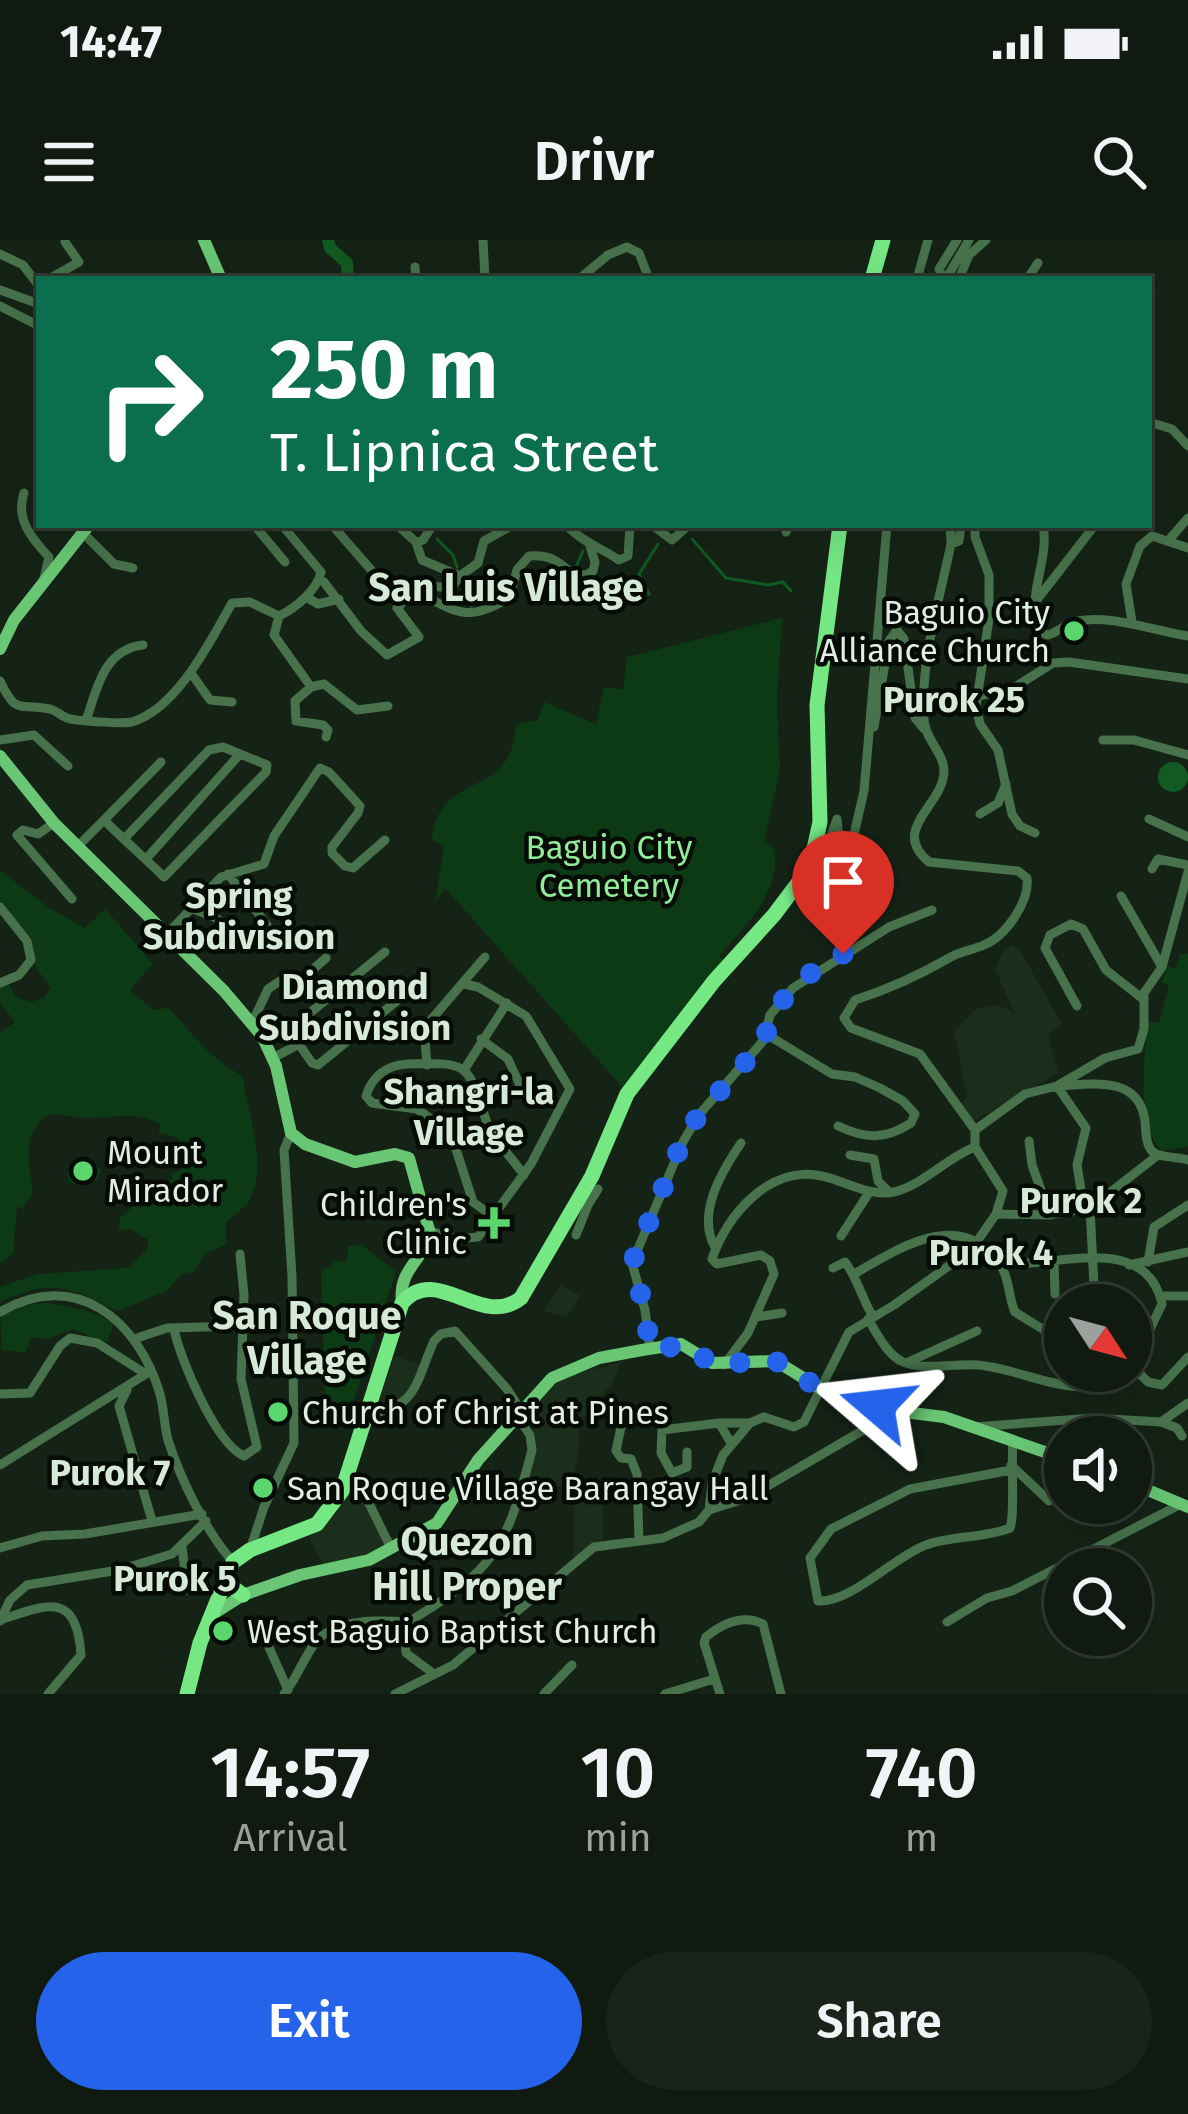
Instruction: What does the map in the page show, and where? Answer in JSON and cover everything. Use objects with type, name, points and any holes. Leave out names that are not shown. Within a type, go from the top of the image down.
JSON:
[{"type":"highway","points":[[870,276],[883,240]]},
{"type":"highway","points":[[187,1694],[209,1617],[233,1562],[250,1550],[317,1524],[342,1491],[402,1304],[413,1292],[434,1288],[485,1309],[508,1308],[524,1294],[584,1203],[635,1084],[714,981],[805,876],[814,858],[820,822],[815,729],[839,528]]},
{"type":"highway","points":[[224,1580],[243,1595]]},
{"type":"main road","points":[[205,240],[219,276]]},
{"type":"main road","points":[[0,649],[14,620],[86,529]]},
{"type":"main road","points":[[0,756],[55,823],[252,1023],[273,1058],[291,1132],[305,1144],[356,1162],[404,1154],[412,1164],[430,1232],[428,1244],[406,1272],[400,1288],[402,1304]]},
{"type":"main road","points":[[209,1617],[243,1595],[392,1549],[446,1514],[478,1460],[553,1378],[599,1358],[688,1346],[706,1361],[724,1365],[776,1361],[820,1389],[896,1411],[944,1417],[1044,1451]]},
{"type":"main road","points":[[1152,1491],[1181,1502]]},
{"type":"street","points":[[917,276],[928,240]]},
{"type":"street","points":[[943,276],[939,269],[957,240]]},
{"type":"street","points":[[947,276],[970,240]]},
{"type":"street","points":[[960,276],[964,263],[986,240]]},
{"type":"street","points":[[483,241],[485,276]]},
{"type":"street","points":[[54,276],[79,262],[65,242]]},
{"type":"street","points":[[582,276],[608,254],[627,247],[639,253],[649,276]]},
{"type":"street","points":[[0,254],[23,265],[36,282]]},
{"type":"street","points":[[1029,276],[1037,263]]},
{"type":"street","points":[[0,290],[36,303]]},
{"type":"street","points":[[0,306],[36,324]]},
{"type":"street","points":[[1152,423],[1172,429],[1188,446]]},
{"type":"street","points":[[23,493],[23,522],[49,557],[44,584]]},
{"type":"street","points":[[1168,541],[1188,518]]},
{"type":"street","points":[[257,528],[285,562]]},
{"type":"street","points":[[284,528],[361,631],[387,655],[419,637],[397,608],[410,595]]},
{"type":"street","points":[[335,528],[374,572]]},
{"type":"street","points":[[400,528],[416,542],[422,560],[460,577]]},
{"type":"street","points":[[416,542],[424,540],[431,528]]},
{"type":"street","points":[[508,528],[484,541],[478,563],[451,588],[431,586],[424,596],[455,613],[475,614],[510,597],[517,570],[529,556],[556,559],[572,573],[586,575],[595,562],[589,543]]},
{"type":"street","points":[[570,528],[625,560],[630,528]]},
{"type":"street","points":[[656,528],[672,540],[686,528]]},
{"type":"street","points":[[805,876],[821,864],[837,820],[840,851],[834,876],[841,876],[861,811],[886,528]]},
{"type":"street","points":[[925,729],[925,678],[950,528]]},
{"type":"street","points":[[951,544],[958,541],[961,528]]},
{"type":"street","points":[[975,528],[989,575],[989,620],[976,697],[980,724],[998,750],[1016,821],[1035,832]]},
{"type":"street","points":[[1043,528],[1035,627],[1048,635],[1075,622],[1132,622],[1188,636]]},
{"type":"street","points":[[1034,603],[1093,528]]},
{"type":"street","points":[[86,529],[114,564],[133,568]]},
{"type":"street","points":[[1132,622],[1126,584],[1138,550],[1152,536],[1188,548]]},
{"type":"street","points":[[311,687],[274,635],[279,616],[323,579]]},
{"type":"street","points":[[306,597],[318,604],[339,599]]},
{"type":"street","points":[[0,681],[21,709],[48,708],[70,718],[122,723],[136,720],[158,706],[190,673],[235,601],[250,602],[279,616]]},
{"type":"street","points":[[1162,632],[1188,626]]},
{"type":"street","points":[[687,1452],[684,1471],[669,1471],[661,1454],[662,1430],[750,1423],[764,1417],[800,1426],[849,1332],[950,1268],[977,1243],[996,1214],[1003,1191],[976,1147],[975,1130],[920,1054],[851,1028],[844,1018],[855,1000],[906,982],[959,952],[988,944],[1019,910],[1027,878],[1018,871],[935,864],[917,849],[916,829],[944,778],[945,767],[914,718],[904,639],[897,630],[889,640],[879,713],[870,733]]},
{"type":"street","points":[[87,718],[111,659],[126,648],[143,645]]},
{"type":"street","points":[[976,697],[1030,680],[1053,663],[1188,679]]},
{"type":"street","points":[[190,673],[210,700],[232,702]]},
{"type":"street","points":[[326,737],[328,730],[323,725],[296,721],[295,701],[311,687],[324,684],[357,710],[388,706]]},
{"type":"street","points":[[0,740],[34,735],[68,766]]},
{"type":"street","points":[[1103,740],[1134,740],[1188,755]]},
{"type":"street","points":[[104,820],[164,878],[266,772],[265,762],[223,747],[209,750],[124,839]]},
{"type":"street","points":[[146,859],[240,754]]},
{"type":"street","points":[[78,846],[160,762]]},
{"type":"street","points":[[167,934],[228,874],[265,864],[274,836],[320,768],[360,806],[332,853],[353,868],[385,840]]},
{"type":"street","points":[[980,814],[998,803],[1006,784]]},
{"type":"street","points":[[1149,819],[1188,837]]},
{"type":"street","points":[[55,823],[38,834],[23,830],[17,836],[72,898]]},
{"type":"street","points":[[1057,1087],[1105,1058],[1138,1049],[1144,1029],[1143,999],[1162,967],[1188,868],[1158,859],[1152,868]]},
{"type":"street","points":[[190,908],[216,918],[245,943],[255,942],[267,925],[228,874]]},
{"type":"street","points":[[1121,896],[1162,967]]},
{"type":"street","points":[[0,907],[27,941],[31,960],[19,975],[0,982]]},
{"type":"street","points":[[650,1348],[634,1257],[692,1126],[766,1034],[773,1010],[808,975],[889,927],[932,910]]},
{"type":"street","points":[[1077,1006],[1045,948],[1050,935],[1071,924],[1084,928],[1106,970],[1143,999]]},
{"type":"street","points":[[1172,929],[1188,933]]},
{"type":"street","points":[[385,952],[293,1027],[299,1045],[318,1065],[398,1000]]},
{"type":"street","points":[[428,1065],[424,1028],[484,957]]},
{"type":"street","points":[[252,1023],[268,989],[280,981],[302,980],[326,958]]},
{"type":"street","points":[[430,1232],[473,1240],[524,1175],[570,1089],[538,1031],[507,1003],[464,984]]},
{"type":"street","points":[[464,1070],[507,1003]]},
{"type":"street","points":[[766,1034],[832,1074],[856,1077],[880,1088],[915,1114],[911,1123],[883,1137],[866,1137],[838,1126]]},
{"type":"street","points":[[481,1039],[508,1059],[528,1103]]},
{"type":"street","points":[[273,1058],[299,1045]]},
{"type":"street","points":[[386,1051],[397,1066]]},
{"type":"street","points":[[492,1216],[473,1202],[454,1143],[442,1127],[417,1109],[376,1105],[366,1096],[382,1072],[397,1066],[443,1063],[464,1070],[477,1086],[487,1125],[524,1175]]},
{"type":"street","points":[[975,1130],[1024,1094],[1107,1085],[1132,1091],[1141,1101],[1147,1141],[1158,1156]]},
{"type":"street","points":[[1057,1087],[1086,1128],[1078,1165],[1081,1190],[1090,1208],[1095,1284]]},
{"type":"street","points":[[250,1550],[294,1443],[293,1299],[284,1150],[291,1132]]},
{"type":"street","points":[[1029,1141],[1032,1166],[1052,1214]]},
{"type":"street","points":[[716,1249],[707,1229],[712,1199],[741,1143]]},
{"type":"street","points":[[724,1365],[756,1317],[774,1274],[770,1261],[753,1254],[717,1264],[712,1258],[748,1200],[798,1174],[818,1174],[870,1191],[889,1192],[917,1184],[946,1161],[976,1147]]},
{"type":"street","points":[[850,1155],[874,1160],[878,1181],[889,1192]]},
{"type":"street","points":[[996,1214],[1090,1208],[1158,1156],[1188,1160]]},
{"type":"street","points":[[576,1235],[584,1203],[598,1189]]},
{"type":"street","points":[[841,1236],[870,1191]]},
{"type":"street","points":[[1148,1262],[1154,1227],[1188,1205]]},
{"type":"street","points":[[854,1274],[931,1235],[945,1233],[977,1243],[1000,1264],[1015,1312],[1044,1330]]},
{"type":"street","points":[[1000,1264],[1094,1256],[1130,1264],[1188,1252]]},
{"type":"street","points":[[175,1329],[190,1373],[224,1442],[244,1456],[257,1447],[241,1379],[244,1294],[240,1254]]},
{"type":"street","points":[[1054,1260],[1055,1284]]},
{"type":"street","points":[[833,1268],[845,1262],[870,1318],[891,1352],[905,1363],[982,1365],[1044,1381]]},
{"type":"street","points":[[1130,1264],[1149,1278],[1161,1296],[1152,1323]]},
{"type":"street","points":[[1161,1296],[1188,1295]]},
{"type":"street","points":[[0,1312],[27,1299],[58,1296],[105,1310],[134,1339],[161,1398],[167,1437],[204,1518],[233,1562]]},
{"type":"street","points":[[756,1317],[782,1313]]},
{"type":"street","points":[[134,1339],[205,1324],[240,1326]]},
{"type":"street","points":[[905,1363],[977,1330]]},
{"type":"street","points":[[286,1692],[316,1642],[328,1633],[357,1623],[408,1622],[468,1584],[498,1550],[532,1450],[530,1435],[507,1389],[455,1331],[434,1341],[409,1400],[364,1415]]},
{"type":"street","points":[[0,1394],[30,1394],[60,1346],[70,1339],[97,1343],[148,1373]]},
{"type":"street","points":[[1152,1383],[1162,1384],[1188,1357]]},
{"type":"street","points":[[0,1465],[148,1373]]},
{"type":"street","points":[[135,1382],[119,1406],[152,1521]]},
{"type":"street","points":[[1161,1422],[1188,1403]]},
{"type":"street","points":[[632,1409],[616,1450],[631,1459],[637,1474],[639,1540]]},
{"type":"street","points":[[709,1510],[747,1498],[896,1411]]},
{"type":"street","points":[[974,1427],[1093,1418],[1161,1422],[1177,1428],[1182,1436]]},
{"type":"street","points":[[395,1694],[486,1640],[594,1547],[685,1531],[699,1522],[709,1510],[714,1476],[731,1443],[750,1423]]},
{"type":"street","points":[[719,1424],[731,1443]]},
{"type":"street","points":[[1011,1467],[910,1489],[831,1529],[810,1558],[818,1601],[829,1601],[922,1546],[1010,1528],[1015,1521],[1013,1440]]},
{"type":"street","points":[[1011,1467],[1044,1497]]},
{"type":"street","points":[[349,1474],[358,1480],[392,1549]]},
{"type":"street","points":[[947,1622],[1181,1502]]},
{"type":"street","points":[[0,1547],[42,1536],[204,1518]]},
{"type":"street","points":[[0,1621],[5,1602],[35,1582],[119,1570],[172,1555],[204,1518]]},
{"type":"street","points":[[182,1546],[187,1590]]},
{"type":"street","points":[[0,1621],[42,1605],[66,1612],[81,1655],[48,1694]]},
{"type":"street","points":[[720,1694],[704,1643],[717,1628],[738,1621],[763,1624],[782,1694]]},
{"type":"street","points":[[408,1622],[406,1653],[434,1674]]},
{"type":"street","points":[[267,1643],[286,1692]]},
{"type":"street","points":[[544,1694],[572,1665]]},
{"type":"street","points":[[665,1694],[714,1679]]},
{"type":"shaded area","points":[[1173,762],[1184,766],[1188,777],[1184,788],[1173,792],[1162,788],[1158,777],[1162,766]]},
{"type":"shaded area","points":[[1012,945],[1019,949],[1062,1024],[1048,1034],[1058,1073],[973,1121],[960,1102],[967,1097],[954,1031],[976,1009],[998,1005],[1014,1012],[995,969],[1003,951]]},
{"type":"shaded area","points":[[560,1285],[581,1296],[567,1317],[544,1311]]},
{"type":"shaded area","points":[[395,1356],[421,1365],[406,1399],[385,1406],[380,1398]]},
{"type":"shaded area","points":[[621,1362],[612,1383],[579,1426],[571,1486],[528,1486],[536,1437],[528,1416],[535,1405],[552,1386],[573,1375]]},
{"type":"shaded area","points":[[604,1478],[603,1542],[574,1559],[574,1481]]},
{"type":"shaded area","points":[[353,1480],[387,1547],[357,1561],[324,1566],[309,1537],[337,1513]]},
{"type":"green space","name":"Baguio City Cemetery","points":[[782,618],[777,702],[780,770],[764,841],[774,849],[772,880],[750,920],[719,956],[725,961],[623,1088],[445,888],[435,903],[444,847],[432,840],[437,820],[454,796],[501,766],[511,750],[517,724],[538,720],[544,702],[596,724],[604,688],[623,689],[627,657]]},
{"type":"green space","points":[[0,870],[46,906],[85,928],[105,909],[153,964],[130,990],[153,1010],[168,1008],[211,1054],[243,1076],[257,1173],[248,1202],[226,1222],[226,1245],[206,1253],[193,1272],[181,1274],[168,1290],[118,1311],[61,1288],[35,1290],[0,1302],[0,1287],[38,1274],[129,1268],[148,1248],[148,1240],[131,1229],[119,1231],[120,1218],[182,1170],[179,1138],[159,1133],[160,1124],[151,1120],[49,1114],[30,1140],[33,1192],[23,1208],[16,1207],[15,1252],[0,1264],[0,1032],[15,1022],[0,1003],[0,988],[9,984],[15,997],[31,1002],[44,998],[51,987],[36,968],[32,939],[0,903]]},
{"type":"green space","points":[[1180,954],[1188,954],[1188,1147],[1162,1151],[1145,1108],[1147,1021],[1159,1023],[1169,986],[1162,983],[1166,966],[1176,968]]},
{"type":"green space","points":[[92,1163],[101,1170],[97,1180],[69,1182],[71,1168]]},
{"type":"green space","points":[[361,1244],[396,1272],[353,1403],[325,1402],[321,1269],[331,1268],[332,1261],[347,1261],[348,1246]]},
{"type":"green space","points":[[49,1303],[90,1312],[113,1324],[107,1343],[73,1329],[47,1339],[31,1337],[26,1353],[2,1350],[0,1313]]},
{"type":"waterway","points":[[328,240],[347,263],[348,276]]},
{"type":"waterway","points":[[437,539],[453,555],[457,567]]},
{"type":"waterway","points":[[692,539],[726,578],[768,585],[783,582],[791,591]]},
{"type":"waterway","points":[[649,594],[639,574],[658,544]]},
{"type":"waterway","points":[[576,567],[583,551]]},
{"type":"waterway","points":[[463,587],[471,606]]},
{"type":"place","name":"Baguio City Alliance Church","points":[[1074,631]]},
{"type":"place","name":"Mount Mirador","points":[[83,1171]]},
{"type":"place","name":"Children's Clinic","points":[[494,1223]]},
{"type":"place","name":"Church of Christ at Pines","points":[[278,1412]]},
{"type":"place","name":"San Roque Village Barangay Hall","points":[[263,1488]]},
{"type":"place","name":"West Baguio Baptist Church","points":[[223,1631]]},
{"type":"district","name":"San Luis Village","points":[[506,587]]},
{"type":"district","name":"Purok 25","points":[[954,699]]},
{"type":"district","name":"Spring Subdivision","points":[[239,916]]},
{"type":"district","name":"Diamond Subdivision","points":[[355,1006]]},
{"type":"district","name":"Shangri-la Village","points":[[469,1112]]},
{"type":"district","name":"Purok 2","points":[[1081,1200]]},
{"type":"district","name":"Purok 4","points":[[991,1252]]},
{"type":"district","name":"San Roque Village","points":[[307,1338]]},
{"type":"district","name":"Purok 7","points":[[110,1472]]},
{"type":"district","name":"Quezon Hill Proper","points":[[467,1564]]},
{"type":"district","name":"Purok 5","points":[[175,1578]]},
{"type":"route","points":[[843,954],[808,975],[784,997],[770,1015],[764,1041],[698,1116],[682,1142],[632,1263],[650,1348],[681,1344],[712,1364],[776,1361],[820,1389],[877,1406]]}]
